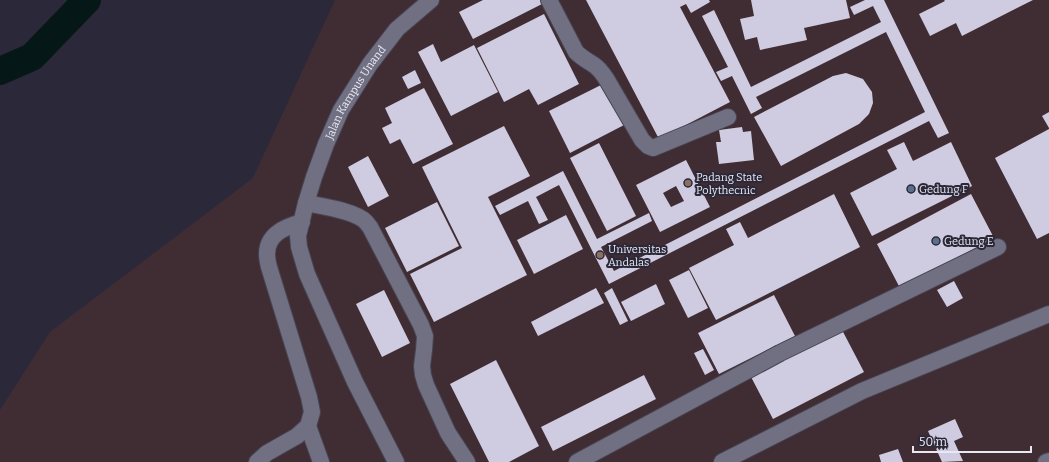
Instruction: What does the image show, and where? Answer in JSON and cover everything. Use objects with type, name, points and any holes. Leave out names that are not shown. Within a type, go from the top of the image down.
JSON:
[{"type":"street","name":"Jalan Kampus Unand","points":[[396,462],[355,382],[307,274],[299,247],[298,236],[306,203],[326,144],[341,110],[370,64],[396,29],[430,0]]},
{"type":"street","points":[[549,0],[576,52],[580,57],[595,65],[602,71],[642,140],[648,146],[653,148],[728,117]]},
{"type":"street","points":[[306,203],[349,212],[366,221],[370,227],[421,325],[425,336],[422,366],[426,385],[448,433],[467,462]]},
{"type":"street","points":[[258,462],[267,453],[297,436],[308,426],[312,412],[309,397],[269,267],[267,254],[270,242],[277,232],[288,226],[302,222]]},
{"type":"street","points":[[577,462],[780,353],[998,247]]},
{"type":"street","points":[[722,462],[862,391],[1049,314]]},
{"type":"street","points":[[308,426],[321,462]]},
{"type":"shaded area","name":"Universitas Andalas","points":[[335,0],[1049,0],[1049,462],[0,462],[0,410],[50,332],[253,178]]},
{"type":"building","points":[[483,0],[540,0],[542,4],[473,39],[459,12]]},
{"type":"building","points":[[586,0],[709,0],[710,2],[691,13],[686,4],[680,7],[730,102],[659,139]]},
{"type":"building","points":[[751,0],[846,0],[850,18],[804,28],[807,40],[760,50],[757,37],[745,40],[740,19],[754,16]]},
{"type":"building","points":[[865,0],[884,0],[949,133],[938,138],[929,121],[609,284],[559,185],[536,197],[548,220],[539,224],[528,201],[500,215],[495,206],[563,171],[597,239],[649,213],[652,221],[601,247],[614,271],[925,112],[886,32],[756,97],[762,108],[751,114],[732,76],[721,81],[716,72],[728,67],[702,16],[714,10],[751,87],[881,22],[873,6],[854,15],[850,7]]},
{"type":"building","points":[[944,0],[1033,0],[962,36],[956,23],[930,36],[919,14],[945,1]]},
{"type":"building","points":[[544,14],[579,84],[538,105],[529,89],[504,102],[477,48]]},
{"type":"building","points":[[433,44],[441,62],[474,45],[498,92],[451,116],[418,52]]},
{"type":"building","points":[[415,70],[421,83],[408,89],[402,77]]},
{"type":"building","points":[[846,73],[863,79],[872,92],[873,103],[869,114],[859,124],[781,166],[754,117],[833,76]]},
{"type":"building","points":[[605,83],[626,124],[570,153],[549,111]]},
{"type":"building","points":[[424,88],[453,144],[413,164],[400,139],[390,144],[382,128],[392,123],[385,108]]},
{"type":"building","points":[[1049,112],[1049,128],[1042,116]]},
{"type":"building","points":[[504,126],[530,176],[488,197],[527,275],[434,322],[410,274],[462,248],[422,167]]},
{"type":"building","points":[[742,127],[743,132],[751,131],[754,160],[719,164],[716,142],[721,142],[719,130]]},
{"type":"building","points":[[1049,129],[1049,233],[1037,239],[995,158]]},
{"type":"building","name":"Gedung F","points":[[904,142],[913,161],[951,142],[972,186],[872,236],[850,193],[897,169],[887,150]]},
{"type":"building","points":[[599,143],[636,216],[607,231],[570,158]]},
{"type":"building","points":[[368,156],[389,196],[368,207],[348,167]]},
{"type":"building","points":[[686,160],[710,207],[660,232],[636,185]],"holes":[[[676,186],[684,201],[671,207],[663,193]]]},
{"type":"building","points":[[834,194],[860,247],[716,320],[689,268],[734,245],[726,229],[740,222],[748,238]]},
{"type":"building","name":"Gedung E","points":[[971,194],[994,238],[900,288],[877,244]]},
{"type":"building","points":[[437,202],[459,246],[407,272],[385,228]]},
{"type":"building","points":[[566,215],[583,249],[534,274],[517,240]]},
{"type":"building","points":[[689,270],[708,308],[688,318],[669,280]]},
{"type":"building","points":[[954,281],[963,298],[947,307],[937,290]]},
{"type":"building","points":[[656,284],[665,304],[631,321],[621,302]]},
{"type":"building","points":[[596,288],[604,303],[538,336],[531,322]]},
{"type":"building","points":[[612,288],[628,321],[620,325],[604,293]]},
{"type":"building","points":[[384,290],[410,343],[382,357],[356,304]]},
{"type":"building","points":[[774,295],[795,336],[719,374],[698,333]]},
{"type":"building","points":[[841,328],[864,372],[773,419],[750,375]]},
{"type":"building","points":[[703,349],[714,370],[705,375],[694,353]]},
{"type":"building","points":[[496,360],[539,446],[509,462],[489,462],[450,384]]},
{"type":"building","points":[[644,375],[656,399],[553,451],[541,427]]},
{"type":"building","points":[[955,419],[963,437],[954,441],[963,461],[942,462],[928,431]]},
{"type":"building","points":[[898,449],[903,462],[881,462],[879,455]]},
{"type":"waterway","points":[[0,71],[32,57],[87,0]]},
{"type":"place","name":"Padang State Polythecnic","points":[[688,183]]},
{"type":"place","name":"Gedung F","points":[[911,189]]},
{"type":"place","name":"Gedung E","points":[[936,241]]},
{"type":"place","name":"Universitas Andalas","points":[[600,255]]}]
